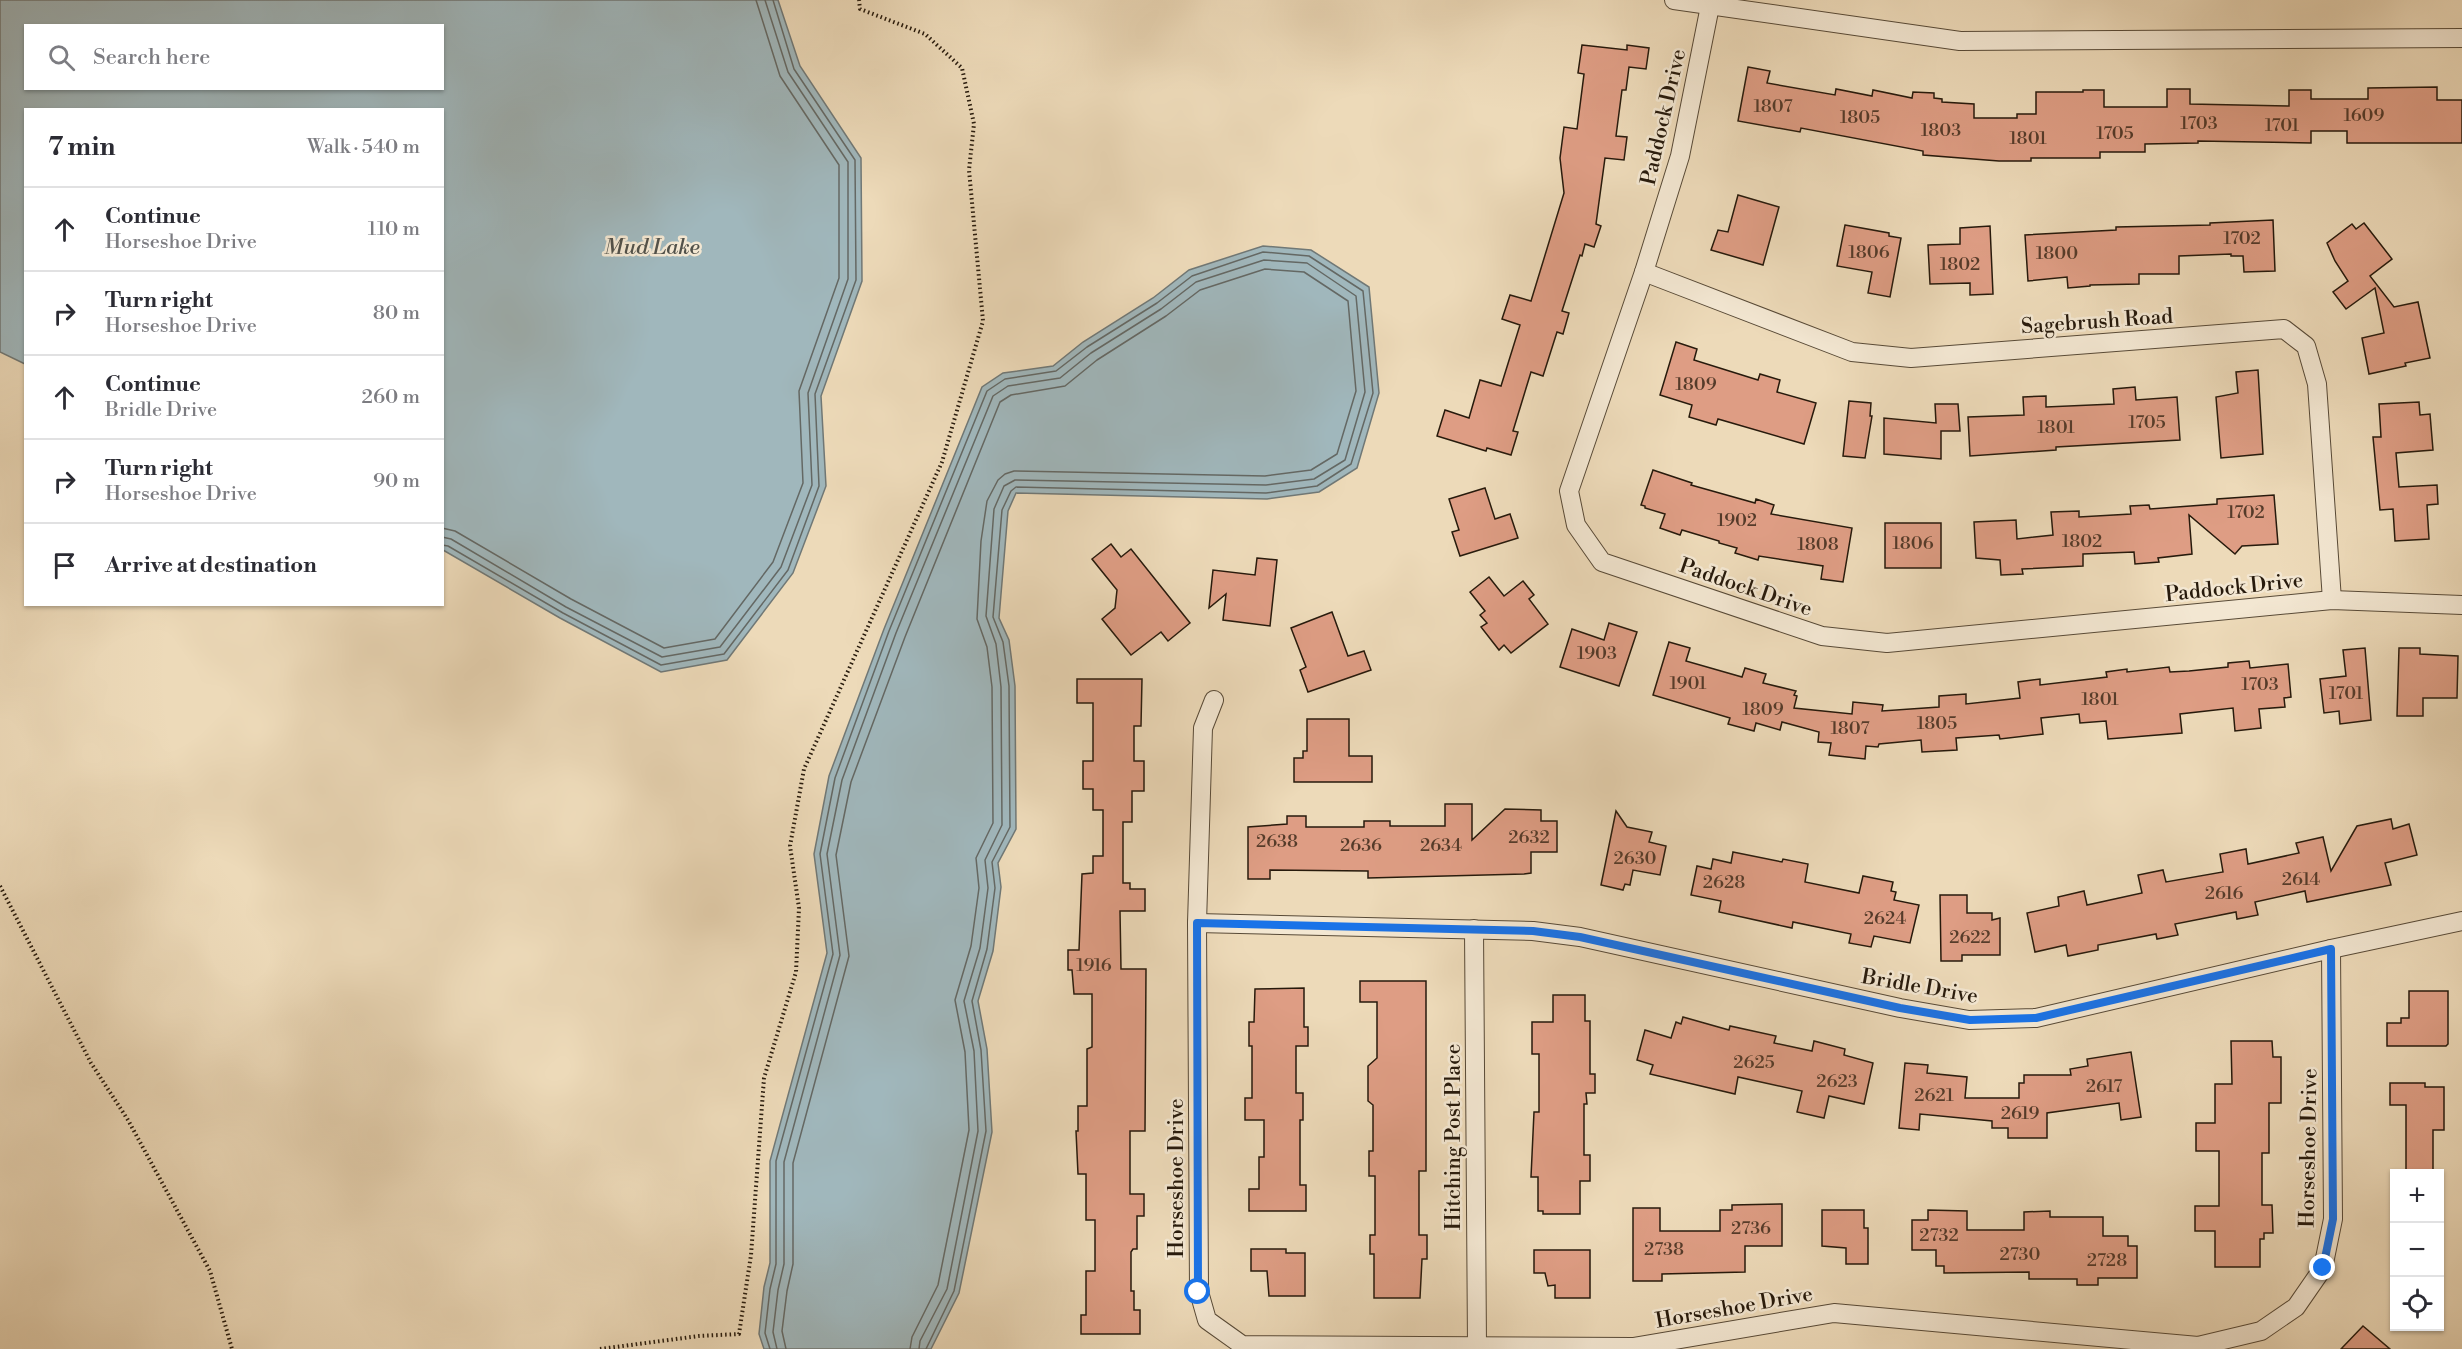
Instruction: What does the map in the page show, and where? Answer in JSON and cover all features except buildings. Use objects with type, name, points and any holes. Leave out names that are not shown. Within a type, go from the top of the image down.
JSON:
[{"type":"street","points":[[1674,0],[1960,41],[2462,38]]},
{"type":"street","name":"Paddock Drive","points":[[1710,6],[1680,156],[1644,272],[1569,491],[1576,525],[1602,562],[1822,636],[1887,644],[2332,600],[2462,605]]},
{"type":"street","name":"Sagebrush Road","points":[[1644,272],[1852,352],[1911,358],[2284,329],[2306,346],[2317,384],[2332,600]]},
{"type":"street","name":"Horseshoe Drive","points":[[1214,700],[1203,728],[1197,923],[1198,1292],[1207,1320],[1242,1345],[1633,1347],[1834,1313],[2198,1346],[2261,1331],[2296,1307],[2317,1278],[2323,1268],[2331,1228],[2333,1207],[2331,949]]},
{"type":"street","name":"Bridle Drive","points":[[1474,929],[1533,931],[1580,937],[1900,1008],[1970,1020],[2036,1018],[2462,921]]},
{"type":"street","points":[[1197,923],[1474,929]]},
{"type":"street","name":"Hitching Post Place","points":[[1474,929],[1477,1345]]},
{"type":"path","points":[[600,1349],[699,1336],[740,1334],[751,1255],[764,1078],[796,972],[799,908],[790,846],[804,769],[942,462],[983,321],[969,170],[974,124],[962,68],[925,34],[860,9],[859,0]]},
{"type":"path","points":[[0,886],[91,1064],[128,1120],[210,1271],[232,1349]]},
{"type":"water","name":"Mud Lake","points":[[0,0],[778,0],[800,66],[861,158],[862,281],[821,396],[826,486],[793,573],[727,660],[661,672],[560,618],[444,551],[444,108],[24,108],[24,364],[0,352]]},
{"type":"water","points":[[1263,246],[1311,250],[1369,287],[1379,393],[1357,468],[1319,492],[1267,499],[1016,493],[1008,511],[999,618],[1009,640],[1015,686],[1016,829],[998,863],[1001,887],[993,951],[978,1001],[987,1049],[992,1132],[959,1293],[931,1349],[764,1349],[759,1334],[764,1287],[770,1263],[770,1161],[827,953],[814,854],[829,776],[884,629],[982,387],[1003,373],[1053,366],[1083,342],[1153,298],[1189,270]]},
{"type":"route","points":[[1198,1292],[1197,923],[1533,931],[1580,937],[1900,1008],[1970,1020],[2036,1018],[2331,949],[2333,1219],[2323,1268]]}]
